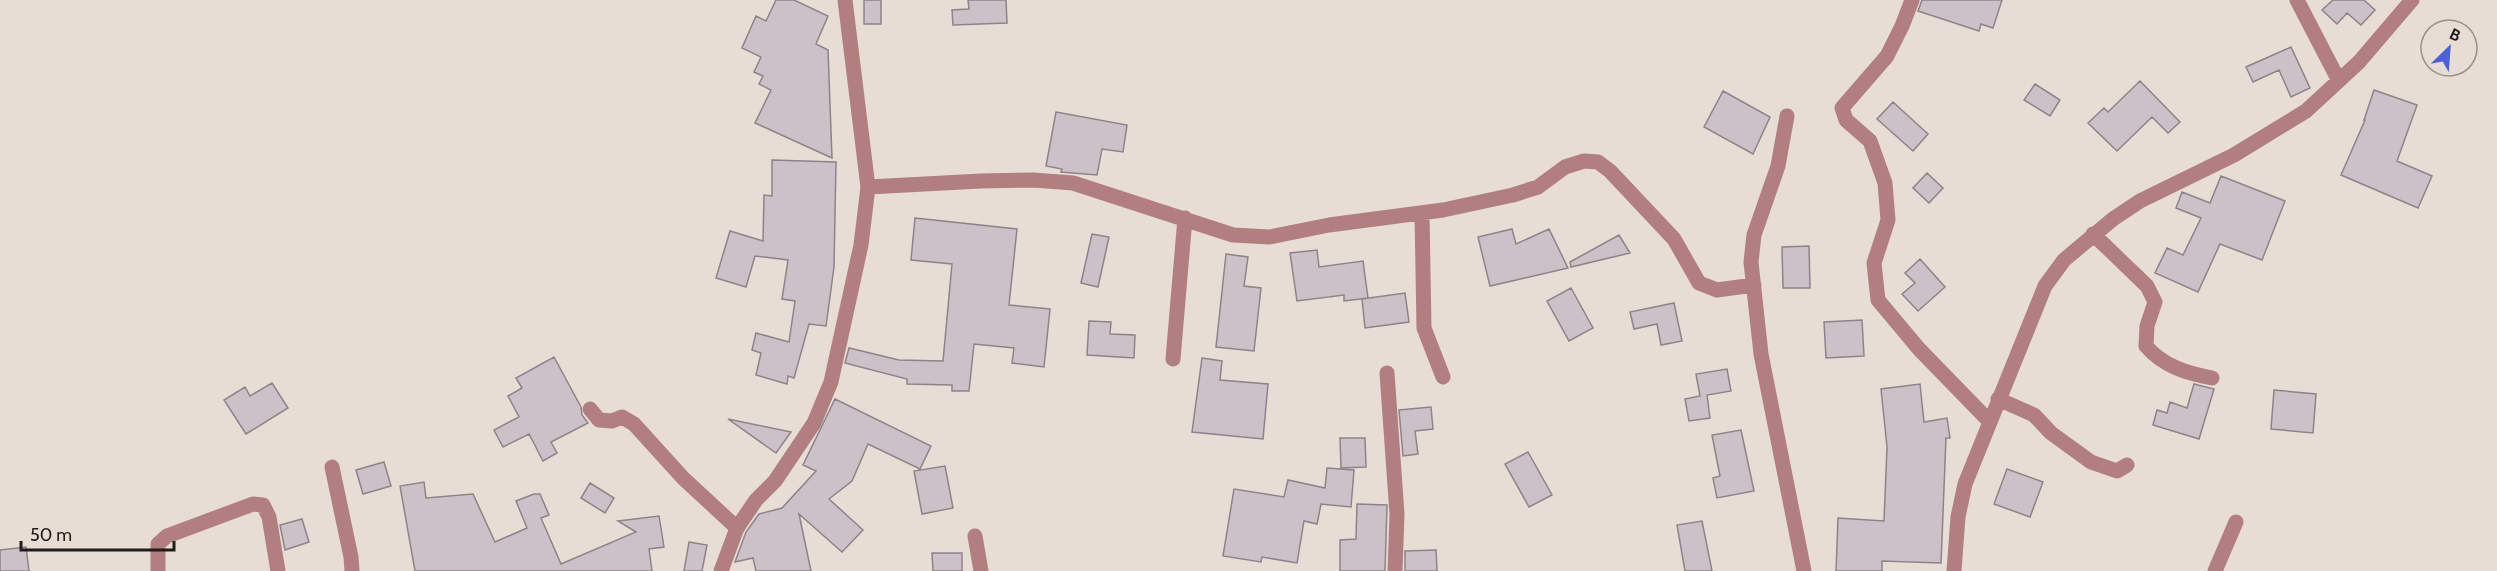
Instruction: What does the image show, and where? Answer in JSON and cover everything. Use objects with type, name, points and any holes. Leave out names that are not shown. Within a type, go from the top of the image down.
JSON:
[{"type":"street","points":[[721,571],[738,528],[756,500],[775,481],[814,423],[831,382],[861,245],[868,187],[845,0]]},
{"type":"street","points":[[1912,0],[1887,56],[1842,108],[1846,120],[1870,141],[1885,183],[1888,220],[1874,263],[1878,300],[1919,349],[1990,422]]},
{"type":"street","points":[[2298,0],[2338,79]]},
{"type":"street","points":[[1954,571],[1958,517],[1965,484],[2045,286],[2064,260],[2093,234],[2140,201],[2234,155],[2306,111],[2359,62],[2412,0]]},
{"type":"street","points":[[1787,116],[1778,166],[1754,235],[1751,262],[1761,354],[1804,571]]},
{"type":"street","points":[[868,187],[981,181],[1033,180],[1073,183],[1233,235],[1270,237],[1329,225],[1422,213],[1513,195],[1538,187],[1565,167],[1584,161],[1598,162],[1610,171],[1674,240],[1699,283],[1717,290],[1754,285]]},
{"type":"street","points":[[1422,213],[1424,328],[1443,378]]},
{"type":"street","points":[[1173,359],[1185,218]]},
{"type":"street","points":[[2093,234],[2146,286],[2155,302],[2147,326],[2146,346],[2155,357],[2185,373],[2211,378]]},
{"type":"street","points":[[1387,373],[1397,514],[1395,571]]},
{"type":"street","points":[[1998,399],[2034,415],[2064,444],[2091,462],[2117,471],[2127,465]]},
{"type":"street","points":[[590,409],[599,420],[612,421],[622,417],[634,424],[683,478],[738,528]]},
{"type":"street","points":[[332,467],[352,571]]},
{"type":"street","points":[[158,571],[158,543],[167,536],[253,504],[263,505],[269,517],[278,571]]},
{"type":"street","points":[[2214,571],[2236,522]]},
{"type":"street","points":[[975,536],[981,571]]},
{"type":"building","points":[[776,0],[794,0],[828,16],[816,44],[828,50],[832,158],[755,123],[771,90],[759,84],[763,76],[754,72],[761,57],[742,48],[756,16],[766,21]]},
{"type":"building","points":[[864,0],[881,0],[881,24],[864,24]]},
{"type":"building","points":[[968,0],[1006,0],[1007,23],[953,25],[952,10],[969,9]]},
{"type":"building","points":[[1922,0],[2002,0],[1993,28],[1981,24],[1979,31],[1918,11]]},
{"type":"building","points":[[2333,0],[2364,0],[2375,10],[2361,25],[2347,13],[2337,24],[2322,10]]},
{"type":"building","points":[[2291,47],[2310,88],[2291,97],[2279,70],[2253,82],[2246,67]]},
{"type":"building","points":[[2140,81],[2180,122],[2168,133],[2152,117],[2117,151],[2088,123],[2104,108],[2108,112]]},
{"type":"building","points":[[2035,84],[2060,100],[2050,116],[2024,100]]},
{"type":"building","points":[[2374,90],[2417,105],[2397,161],[2432,176],[2418,208],[2341,175],[2365,120]]},
{"type":"building","points":[[1723,91],[1770,117],[1753,154],[1704,127]]},
{"type":"building","points":[[1893,102],[1928,134],[1913,151],[1877,119]]},
{"type":"building","points":[[1056,112],[1127,125],[1123,152],[1102,149],[1097,175],[1061,172],[1062,169],[1046,166]]},
{"type":"building","points":[[772,160],[836,162],[834,267],[826,326],[809,324],[794,378],[788,376],[787,384],[756,375],[761,353],[752,350],[756,333],[789,342],[795,301],[782,299],[788,260],[755,256],[746,287],[716,278],[730,231],[763,241],[764,195],[772,196]]},
{"type":"building","points":[[1927,173],[1943,188],[1929,203],[1913,188]]},
{"type":"building","points":[[2221,176],[2285,201],[2262,260],[2220,244],[2198,292],[2155,273],[2167,248],[2183,255],[2201,218],[2176,208],[2182,192],[2210,203]]},
{"type":"building","points":[[915,218],[1017,229],[1009,305],[1050,309],[1044,367],[1012,363],[1014,348],[974,344],[969,391],[952,391],[952,385],[907,384],[907,379],[845,363],[849,348],[899,360],[943,361],[952,264],[911,260]]},
{"type":"building","points":[[1512,229],[1516,244],[1549,229],[1568,268],[1490,286],[1478,237]]},
{"type":"building","points":[[1092,234],[1109,237],[1098,287],[1081,283]]},
{"type":"building","points":[[1619,235],[1630,253],[1571,267],[1570,262]]},
{"type":"building","points":[[1809,246],[1810,288],[1783,288],[1782,247]]},
{"type":"building","points":[[1317,250],[1319,267],[1363,261],[1368,298],[1344,301],[1344,295],[1297,301],[1290,253]]},
{"type":"building","points":[[1226,254],[1248,257],[1244,286],[1261,288],[1254,351],[1216,347]]},
{"type":"building","points":[[1920,259],[1945,287],[1918,311],[1902,294],[1915,283],[1905,273]]},
{"type":"building","points":[[1571,288],[1593,328],[1569,341],[1547,301]]},
{"type":"building","points":[[1405,293],[1409,322],[1365,328],[1362,299]]},
{"type":"building","points":[[1674,303],[1682,341],[1661,345],[1657,324],[1634,329],[1630,312]]},
{"type":"building","points":[[1862,320],[1864,356],[1826,358],[1824,322]]},
{"type":"building","points":[[1089,321],[1111,322],[1110,334],[1135,335],[1134,358],[1087,355]]},
{"type":"building","points":[[554,357],[588,423],[551,442],[557,453],[543,461],[529,434],[503,447],[494,430],[519,417],[508,396],[522,388],[516,378]]},
{"type":"building","points":[[1202,358],[1222,361],[1220,380],[1268,384],[1263,439],[1192,432]]},
{"type":"building","points":[[1727,369],[1731,391],[1707,395],[1710,418],[1689,421],[1685,399],[1700,396],[1696,374]]},
{"type":"building","points":[[272,383],[288,408],[246,434],[224,400],[245,387],[250,396]]},
{"type":"building","points":[[1920,384],[1924,422],[1947,418],[1950,438],[1946,438],[1941,563],[1882,561],[1882,571],[1836,571],[1838,518],[1884,521],[1887,447],[1881,389]]},
{"type":"building","points":[[2194,384],[2214,389],[2199,439],[2153,425],[2157,410],[2167,413],[2170,402],[2187,408]]},
{"type":"building","points":[[2274,390],[2316,394],[2313,433],[2271,429]]},
{"type":"building","points":[[835,399],[931,446],[920,469],[868,444],[852,481],[829,499],[863,530],[842,552],[799,514],[811,571],[756,571],[753,558],[735,562],[746,532],[759,514],[782,508],[816,471],[803,465]]},
{"type":"building","points":[[1431,407],[1433,429],[1415,431],[1418,454],[1403,456],[1399,410]]},
{"type":"building","points":[[728,419],[791,432],[776,453]]},
{"type":"building","points":[[1741,430],[1754,491],[1717,498],[1713,478],[1720,476],[1712,435]]},
{"type":"building","points":[[1340,438],[1365,438],[1366,467],[1341,468]]},
{"type":"building","points":[[1528,452],[1552,495],[1529,507],[1505,464]]},
{"type":"building","points":[[384,462],[391,486],[363,494],[356,470]]},
{"type":"building","points":[[945,466],[953,508],[922,514],[914,471]]},
{"type":"building","points":[[1327,468],[1354,470],[1351,507],[1321,504],[1317,524],[1304,521],[1297,563],[1262,557],[1261,562],[1223,556],[1234,489],[1284,497],[1288,480],[1325,488]]},
{"type":"building","points":[[2007,469],[2043,482],[2030,517],[1994,504]]},
{"type":"building","points":[[424,482],[426,498],[473,494],[495,542],[527,528],[516,501],[540,494],[549,515],[541,518],[561,564],[636,532],[618,521],[659,516],[664,547],[649,549],[652,571],[415,571],[400,486]]},
{"type":"building","points":[[590,483],[614,498],[605,513],[581,498]]},
{"type":"building","points":[[1357,504],[1387,505],[1385,571],[1340,571],[1340,540],[1356,539]]},
{"type":"building","points":[[302,519],[309,542],[285,550],[280,525]]},
{"type":"building","points":[[1702,521],[1712,571],[1685,571],[1677,525]]},
{"type":"building","points":[[689,542],[707,545],[702,571],[684,571]]},
{"type":"building","points":[[26,547],[29,571],[0,571],[0,550]]},
{"type":"building","points":[[1436,550],[1437,571],[1405,571],[1405,551]]},
{"type":"building","points":[[932,553],[962,553],[962,571],[933,571]]}]
